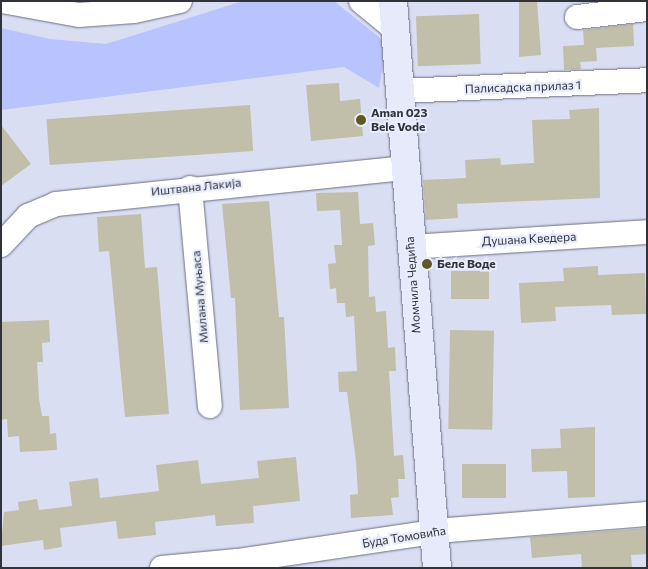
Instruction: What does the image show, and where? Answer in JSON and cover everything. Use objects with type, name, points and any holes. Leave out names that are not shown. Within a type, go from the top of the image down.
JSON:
[{"type":"street","points":[[2,1],[79,15],[134,11],[180,1]]},
{"type":"street","points":[[361,1],[395,29]]},
{"type":"street","name":"Момчила Чедића","points":[[393,1],[431,533],[437,568]]},
{"type":"street","points":[[577,17],[647,9]]},
{"type":"street","name":"Палисадска прилаз 1","points":[[400,91],[647,80]]},
{"type":"street","name":"Иштвана Лакија","points":[[1,245],[28,216],[56,204],[190,188],[406,168]]},
{"type":"street","name":"Милана Муњаса","points":[[190,188],[210,406]]},
{"type":"street","name":"Душана Кведера","points":[[410,246],[647,232]]},
{"type":"street","name":"Буда Томовића","points":[[162,568],[237,561],[431,533],[647,514]]},
{"type":"shaded area","points":[[243,1],[334,1],[379,37],[386,47],[379,88],[344,67],[1,110],[1,28],[50,39],[106,44]]},
{"type":"building","points":[[519,1],[537,1],[541,55],[519,57]]},
{"type":"building","points":[[479,14],[481,64],[418,66],[416,16]]},
{"type":"building","points":[[633,24],[634,46],[596,48],[597,61],[580,62],[581,69],[564,70],[563,46],[584,45],[583,30]]},
{"type":"building","points":[[339,83],[340,101],[360,99],[363,136],[311,141],[306,85]]},
{"type":"building","points":[[250,105],[253,151],[50,165],[46,119]]},
{"type":"building","points":[[599,108],[600,198],[457,204],[458,218],[426,220],[423,180],[466,178],[465,160],[500,158],[501,165],[534,163],[532,120],[570,119],[569,110]]},
{"type":"building","points":[[1,125],[31,164],[1,186]]},
{"type":"building","points":[[358,192],[360,224],[373,223],[375,245],[368,246],[369,297],[375,296],[376,312],[386,311],[388,348],[395,347],[396,371],[389,371],[394,456],[403,455],[405,479],[398,479],[399,497],[391,498],[393,515],[351,518],[350,495],[358,494],[356,461],[347,392],[339,392],[338,372],[357,371],[354,316],[346,317],[345,303],[337,303],[336,288],[330,289],[328,264],[336,263],[334,245],[342,245],[340,210],[317,211],[316,193]]},
{"type":"building","points":[[269,201],[279,317],[284,317],[289,408],[240,410],[235,298],[231,298],[222,204]]},
{"type":"building","points":[[141,214],[145,268],[157,267],[169,414],[125,417],[109,251],[99,252],[97,217]]},
{"type":"building","points":[[598,266],[598,275],[645,273],[646,314],[612,315],[611,305],[555,307],[556,321],[521,323],[519,283],[564,281],[563,268]]},
{"type":"building","points":[[451,271],[489,271],[489,299],[451,299]]},
{"type":"building","points":[[49,320],[50,342],[42,343],[43,362],[37,362],[39,399],[42,416],[49,416],[50,434],[56,433],[57,450],[20,452],[19,436],[8,437],[7,419],[1,420],[1,322]]},
{"type":"building","points":[[450,330],[494,331],[492,430],[448,429]]},
{"type":"building","points":[[595,427],[595,497],[568,498],[567,471],[532,472],[531,449],[561,448],[560,429]]},
{"type":"building","points":[[296,457],[300,501],[253,506],[254,523],[216,526],[215,515],[155,522],[156,535],[118,539],[116,521],[60,528],[62,547],[44,550],[43,540],[1,546],[4,512],[19,510],[18,502],[37,499],[39,510],[72,506],[69,482],[98,478],[100,498],[159,491],[156,465],[198,460],[201,484],[259,478],[257,461]]},
{"type":"building","points":[[462,464],[506,464],[506,498],[462,498]]},
{"type":"building","points":[[647,528],[647,554],[631,555],[632,568],[582,568],[581,554],[532,558],[530,537]]},
{"type":"place","name":"Aman 023 Bele Vode","points":[[361,120]]},
{"type":"place","name":"Беле Воде","points":[[427,264]]}]
